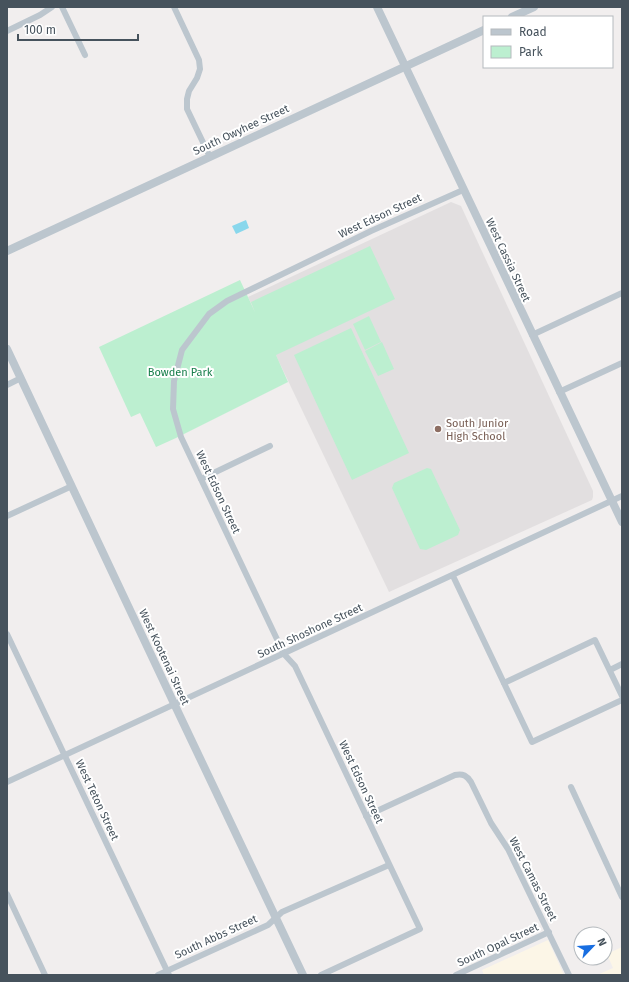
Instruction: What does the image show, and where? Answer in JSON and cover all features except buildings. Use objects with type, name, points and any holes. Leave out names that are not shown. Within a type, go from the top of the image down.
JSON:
[{"type":"street","points":[[7,31],[40,15],[52,7]]},
{"type":"street","points":[[62,7],[85,55]]},
{"type":"street","points":[[174,7],[199,60],[200,69],[197,78],[189,91],[187,109],[210,157]]},
{"type":"street","name":"West Cassia Street","points":[[376,7],[622,522]]},
{"type":"street","points":[[514,16],[534,7]]},
{"type":"street","name":"South Owyhee Street","points":[[7,251],[483,30]]},
{"type":"street","name":"West Edson Street","points":[[321,975],[420,929],[295,666],[284,654],[181,437],[173,409],[174,382],[182,350],[210,314],[227,301],[251,288],[463,190]]},
{"type":"street","points":[[532,335],[622,293]]},
{"type":"street","name":"West Kootenai Street","points":[[7,348],[174,705],[303,975]]},
{"type":"street","points":[[559,392],[622,363]]},
{"type":"street","points":[[7,385],[21,378]]},
{"type":"street","points":[[200,479],[270,446]]},
{"type":"street","points":[[7,516],[72,486]]},
{"type":"street","name":"South Shoshone Street","points":[[7,782],[453,576],[622,496]]},
{"type":"street","points":[[453,576],[532,742],[622,700]]},
{"type":"street","name":"West Teton Street","points":[[7,634],[168,973]]},
{"type":"street","points":[[504,683],[595,640],[622,696]]},
{"type":"street","points":[[610,670],[622,664]]},
{"type":"street","name":"West Camas Street","points":[[366,816],[455,775],[463,775],[471,782],[491,823],[508,848],[569,975]]},
{"type":"street","points":[[571,787],[622,897]]},
{"type":"street","name":"South Abbs Street","points":[[158,975],[168,973],[268,925],[282,912],[389,865]]},
{"type":"street","points":[[7,894],[43,974]]},
{"type":"street","name":"South Opal Street","points":[[456,975],[549,932]]},
{"type":"shaded area","name":"South Junior High School","points":[[451,202],[461,206],[593,491],[593,497],[592,500],[389,592],[248,297]]},
{"type":"shaded area","points":[[548,940],[564,975],[484,975],[482,970]]},
{"type":"shaded area","points":[[622,947],[622,975],[597,975],[613,968],[613,951]]},
{"type":"green space","name":"Bowden Park","points":[[370,246],[395,299],[276,355],[288,382],[156,447],[140,413],[131,417],[99,347],[240,280],[255,312],[251,302]]},
{"type":"green space","points":[[369,316],[381,342],[365,350],[353,324]]},
{"type":"green space","points":[[351,328],[409,453],[352,480],[294,355]]},
{"type":"green space","points":[[382,342],[394,369],[378,376],[365,351]]},
{"type":"green space","points":[[427,468],[431,469],[460,530],[458,535],[426,550],[420,549],[392,488],[394,483]]},
{"type":"water","points":[[246,220],[249,228],[236,234],[232,226]]},
{"type":"place","name":"South Junior High School","points":[[438,429]]}]
